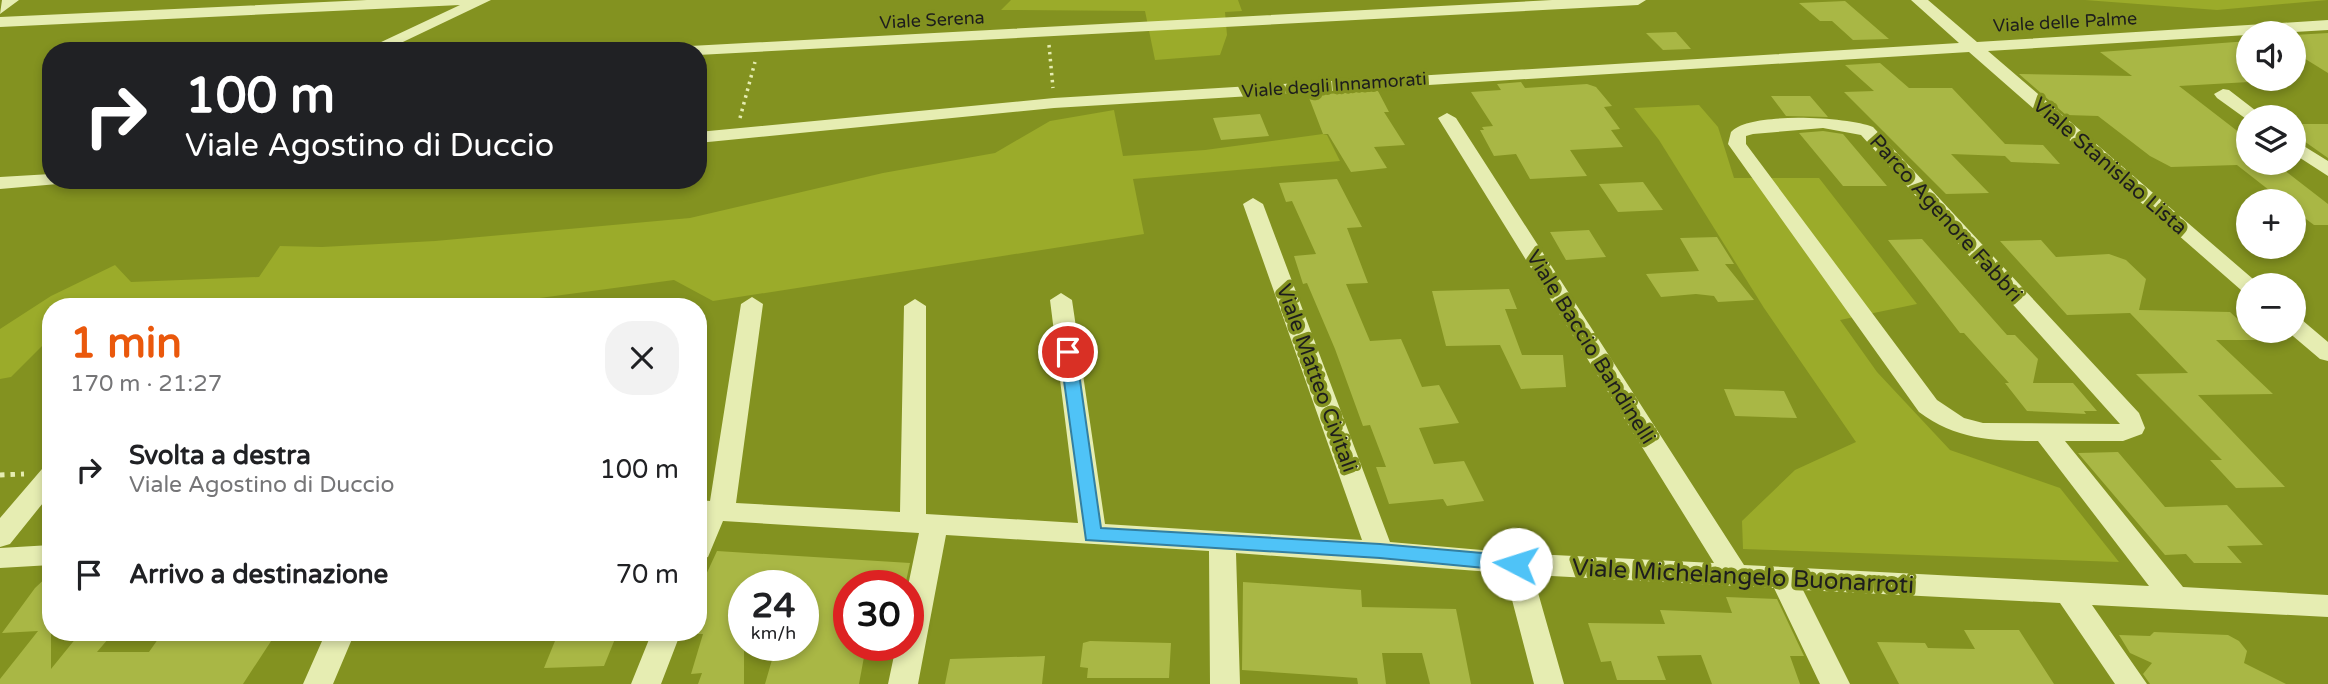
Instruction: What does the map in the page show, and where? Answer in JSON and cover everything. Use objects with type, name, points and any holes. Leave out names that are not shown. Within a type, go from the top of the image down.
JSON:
[{"type":"street","points":[[0,9],[11,0]]},
{"type":"street","points":[[0,22],[464,0]]},
{"type":"street","points":[[390,42],[483,0]]},
{"type":"street","points":[[1328,0],[1337,17]]},
{"type":"street","name":"Viale Serena","points":[[707,50],[1048,34],[1638,0]]},
{"type":"street","name":"Viale Stanislao Lista","points":[[1919,0],[2236,274]]},
{"type":"street","name":"Viale delle Palme","points":[[1972,46],[2328,25]]},
{"type":"street","name":"Viale degli Innamorati","points":[[707,138],[1054,103],[1972,46]]},
{"type":"street","points":[[2223,94],[2238,105]]},
{"type":"street","name":"Viale Baccio Bandinelli","points":[[1447,118],[1736,576]]},
{"type":"street","name":"Parco Agenore Fabbri","points":[[1837,124],[1858,126],[1867,131],[2122,410],[2133,428],[2123,433],[2045,432],[1962,429],[1945,421],[1928,407],[1750,164],[1737,144],[1740,132],[1774,126],[1837,124]]},
{"type":"street","points":[[2306,154],[2328,170]]},
{"type":"street","points":[[0,183],[42,181]]},
{"type":"street","name":"Viale Matteo Civitali","points":[[1253,204],[1380,551]]},
{"type":"street","points":[[1060,300],[1093,535]]},
{"type":"street","points":[[711,511],[752,304]]},
{"type":"street","points":[[902,684],[923,525],[915,306]]},
{"type":"street","points":[[2306,335],[2328,354]]},
{"type":"street","points":[[2045,432],[2174,597]]},
{"type":"street","points":[[0,537],[42,486]]},
{"type":"street","name":"Viale Michelangelo Buonarroti","points":[[711,511],[1380,551],[1516,564],[2328,606]]},
{"type":"street","points":[[1222,541],[1225,684]]},
{"type":"street","points":[[0,558],[42,556]]},
{"type":"street","points":[[1516,564],[1549,684]]},
{"type":"street","points":[[1784,579],[1835,684]]},
{"type":"street","points":[[2067,591],[2132,684]]},
{"type":"street","points":[[318,684],[336,641]]},
{"type":"street","points":[[646,684],[663,641]]},
{"type":"path","points":[[1048,34],[1054,103]]},
{"type":"path","points":[[736,136],[759,47]]},
{"type":"green space","points":[[1011,0],[1238,0],[1242,11],[1225,12],[1227,35],[1220,55],[1155,60],[1145,11],[1001,10]]},
{"type":"green space","points":[[2085,0],[2328,0],[2217,10]]},
{"type":"green space","points":[[1699,105],[1718,127],[1734,178],[1819,178],[1917,304],[1840,320],[1877,372],[1950,450],[2060,488],[2119,562],[1743,549],[1742,521],[1795,470],[1856,442],[1764,308],[1659,140],[1634,108]]},
{"type":"green space","points":[[1114,110],[1123,156],[1205,150],[1323,134],[1327,135],[1340,161],[1133,179],[1144,234],[713,301],[674,280],[539,298],[48,298],[115,265],[131,282],[259,277],[280,246],[322,247],[435,241],[690,218],[883,173],[995,153],[1050,121]]},
{"type":"green space","points":[[42,302],[42,346],[11,377],[0,379],[0,329]]},
{"type":"building","points":[[1845,1],[1889,39],[1853,40],[1832,21],[1820,21],[1799,3]]},
{"type":"building","points":[[1676,32],[1691,49],[1663,50],[1646,33]]},
{"type":"building","points":[[2328,33],[2328,73],[2306,59],[2306,34]]},
{"type":"building","points":[[2236,42],[2236,83],[2179,86],[2236,130],[2236,165],[2171,167],[2150,156],[2098,116],[2066,115],[2019,74],[2132,76],[2100,52]]},
{"type":"building","points":[[1880,63],[1909,88],[1952,88],[2005,144],[2043,145],[2060,164],[2011,162],[2005,156],[1951,154],[1989,193],[1946,194],[1844,92],[1874,91],[1845,65]]},
{"type":"building","points":[[1521,82],[1525,88],[1587,84],[1596,87],[1612,106],[1604,107],[1620,129],[1611,130],[1623,147],[1570,150],[1587,176],[1530,179],[1516,154],[1494,156],[1480,130],[1484,130],[1482,127],[1493,126],[1471,92],[1501,90],[1497,84]]},
{"type":"building","points":[[1378,91],[1389,112],[1384,112],[1405,145],[1374,147],[1387,168],[1351,172],[1328,134],[1323,134],[1308,95]]},
{"type":"building","points":[[1771,96],[1810,96],[1828,117],[1786,116]]},
{"type":"building","points":[[1260,114],[1269,136],[1221,140],[1213,118]]},
{"type":"building","points":[[2306,124],[2328,124],[2328,158],[2306,142]]},
{"type":"building","points":[[1823,131],[1843,134],[1887,186],[1843,186],[1799,133]]},
{"type":"building","points":[[2250,175],[2291,175],[2328,204],[2328,225],[2314,225],[2306,219],[2306,189],[2268,189]]},
{"type":"building","points":[[1337,179],[1362,227],[1347,228],[1368,283],[1346,284],[1370,341],[1401,339],[1422,387],[1439,385],[1459,423],[1419,428],[1434,464],[1464,461],[1484,501],[1447,506],[1443,499],[1389,504],[1376,467],[1386,467],[1370,425],[1363,426],[1335,349],[1307,283],[1303,284],[1294,256],[1316,254],[1292,201],[1286,202],[1279,183]]},
{"type":"building","points":[[1643,182],[1663,210],[1618,212],[1599,184]]},
{"type":"building","points":[[1589,230],[1606,257],[1566,260],[1550,232]]},
{"type":"building","points":[[1717,237],[1734,264],[1725,264],[1754,300],[1718,302],[1714,296],[1696,294],[1661,297],[1646,274],[1699,271],[1680,238]]},
{"type":"building","points":[[1922,239],[2007,335],[2015,335],[2038,359],[2033,383],[2073,383],[2097,411],[2084,411],[2086,414],[2027,411],[2005,383],[2009,383],[1964,333],[1960,333],[1888,240]]},
{"type":"building","points":[[2041,240],[2056,257],[2109,254],[2126,260],[2146,279],[2139,310],[2230,312],[2236,318],[2236,340],[2216,340],[2273,394],[2198,395],[2285,487],[2236,488],[2210,460],[2222,460],[2136,374],[2188,373],[2130,313],[2067,315],[2000,241]]},
{"type":"building","points":[[1509,289],[1517,309],[1505,309],[1522,355],[1563,355],[1566,387],[1521,389],[1500,345],[1446,346],[1432,291]]},
{"type":"building","points":[[1724,389],[1784,391],[1797,418],[1735,416]]},
{"type":"building","points":[[2118,452],[2165,507],[2227,505],[2263,545],[2227,546],[2242,563],[2194,563],[2186,554],[2165,555],[2078,453]]},
{"type":"building","points":[[717,551],[910,563],[908,570],[833,570],[833,661],[863,661],[859,684],[765,684],[772,661],[819,661],[819,570],[728,570],[728,661],[744,661],[744,684],[698,684],[702,673],[691,674],[701,641],[707,641],[707,573]]},
{"type":"building","points":[[42,581],[42,641],[51,641],[51,669],[74,641],[106,641],[97,652],[149,652],[157,641],[271,641],[243,684],[0,684],[0,679],[38,631],[2,633]]},
{"type":"building","points":[[1243,582],[1361,590],[1362,607],[1456,609],[1471,684],[1430,684],[1422,653],[1382,653],[1386,684],[1358,684],[1357,678],[1242,670]]},
{"type":"building","points":[[1726,597],[1777,599],[1804,656],[1790,656],[1800,684],[1712,684],[1701,655],[1657,656],[1666,680],[1617,680],[1611,661],[1601,662],[1588,623],[1665,624],[1660,610],[1732,613]]},
{"type":"building","points":[[1964,630],[2019,630],[2054,684],[1899,684],[1877,642],[1925,643],[1928,648],[1975,649]]},
{"type":"building","points":[[2154,632],[2228,635],[2239,641],[2247,651],[2244,663],[2286,684],[2150,684],[2143,674],[2152,663],[2130,653],[2119,635],[2150,636]]},
{"type":"building","points":[[555,641],[614,641],[604,666],[544,668]]},
{"type":"building","points":[[1083,643],[1171,643],[1169,678],[1087,678],[1088,668],[1080,667]]},
{"type":"building","points":[[1045,656],[1042,684],[945,684],[950,659]]},
{"type":"route","points":[[1068,352],[1093,535],[1380,551],[1516,564]]}]
